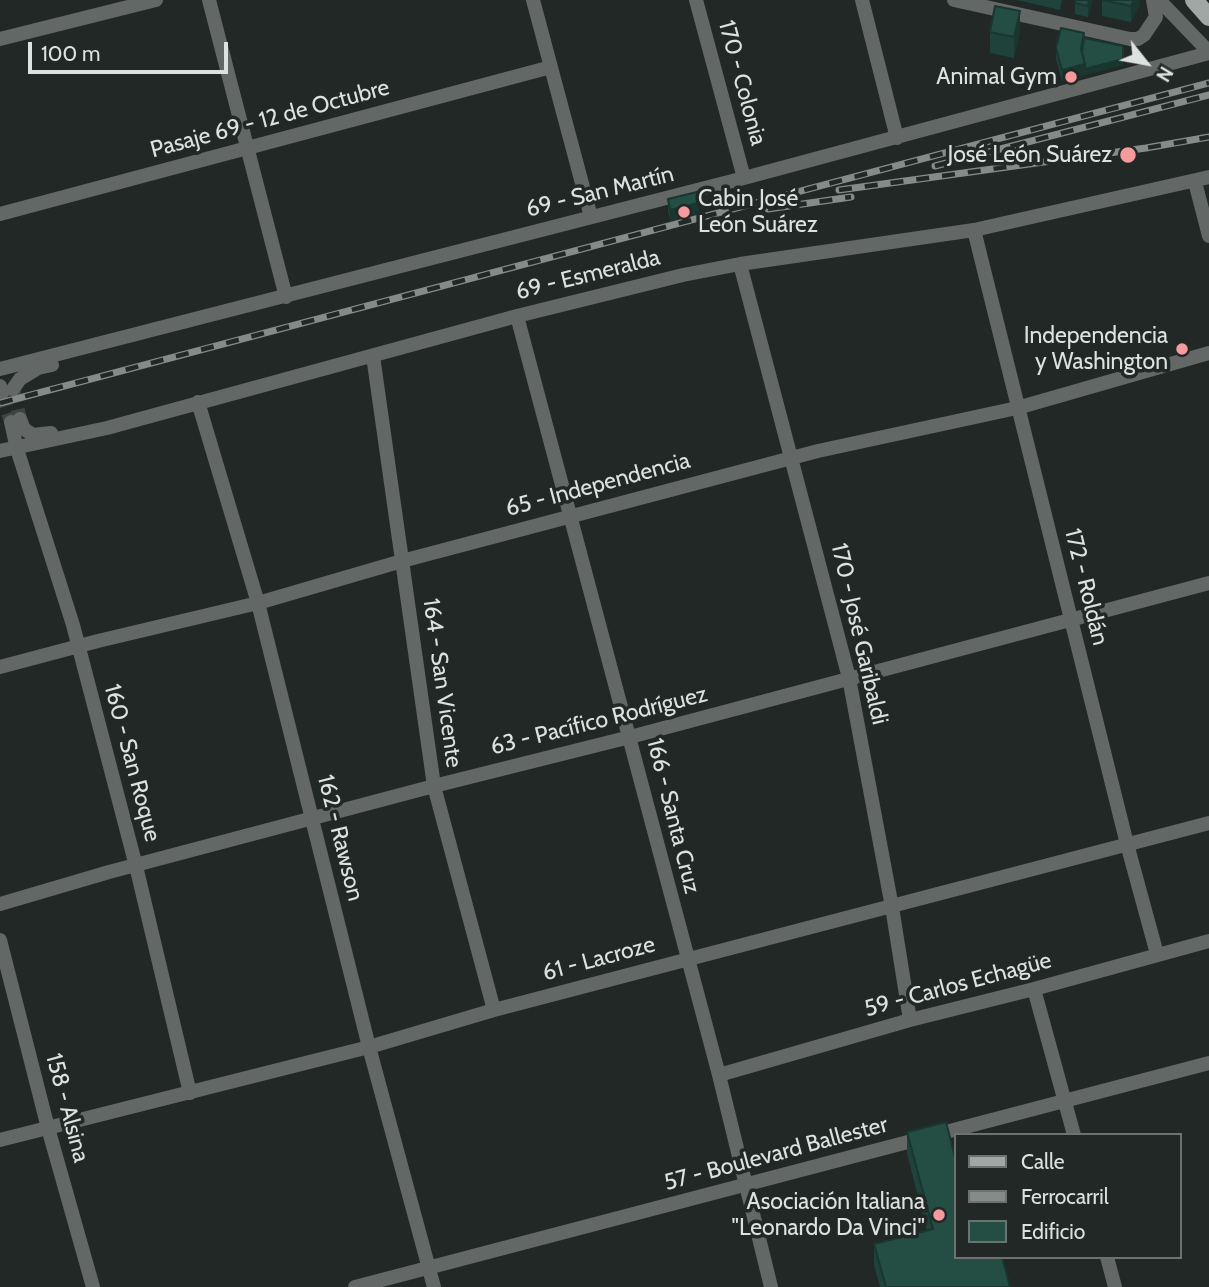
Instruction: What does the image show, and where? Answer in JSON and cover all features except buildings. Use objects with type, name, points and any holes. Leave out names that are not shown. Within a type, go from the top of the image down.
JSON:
[{"type":"main road","points":[[1194,0],[1209,18]]},
{"type":"street","points":[[0,39],[156,0]]},
{"type":"street","points":[[209,0],[286,297]]},
{"type":"street","points":[[533,0],[592,217]]},
{"type":"street","name":"170 - Colonia","points":[[696,0],[744,178]]},
{"type":"street","points":[[862,0],[897,138]]},
{"type":"street","points":[[954,0],[1138,39],[1144,35],[1156,17],[1153,0]]},
{"type":"street","points":[[1159,0],[1209,53]]},
{"type":"street","name":"69 - San Martín","points":[[0,369],[744,178],[1209,53]]},
{"type":"street","name":"Pasaje 69 - 12 de Octubre","points":[[0,214],[551,67]]},
{"type":"street","points":[[1202,180],[1209,236]]},
{"type":"street","name":"69 - Esmeralda","points":[[0,451],[107,428],[517,316],[683,275],[740,264],[974,230],[1202,180]]},
{"type":"street","name":"172 - Roldán","points":[[974,230],[1127,844],[1157,954]]},
{"type":"street","name":"170 - José Garibaldi","points":[[740,264],[849,678],[892,907],[910,1020]]},
{"type":"street","name":"166 - Santa Cruz","points":[[517,316],[719,1075],[771,1287]]},
{"type":"street","points":[[4,390],[38,368],[74,358],[93,345]]},
{"type":"street","name":"65 - Independencia","points":[[0,667],[258,603],[402,561],[792,458],[1017,408],[1209,352]]},
{"type":"street","name":"164 - San Vicente","points":[[373,356],[434,786],[494,1010]]},
{"type":"street","name":"162 - Rawson","points":[[198,402],[258,603],[369,1047],[434,1287]]},
{"type":"street","name":"160 - San Roque","points":[[107,428],[88,423],[45,435],[33,435],[16,420],[17,449],[78,646],[136,866],[190,1093]]},
{"type":"street","name":"63 - Pacífico Rodríguez","points":[[0,904],[434,786],[630,737],[1209,583]]},
{"type":"street","name":"61 - Lacroze","points":[[0,1140],[369,1047],[494,1010],[1209,823]]},
{"type":"street","name":"158 - Alsina","points":[[0,940],[48,1128],[93,1287]]},
{"type":"street","name":"59 - Carlos Echagüe","points":[[719,1075],[910,1020],[1209,941]]},
{"type":"street","points":[[1034,989],[1073,1133]]},
{"type":"street","name":"57 - Boulevard Ballester","points":[[355,1287],[1209,1063]]},
{"type":"street","points":[[1108,1259],[1115,1287]]},
{"type":"tunnel","points":[[13,389],[20,419]]},
{"type":"tunnel","points":[[2,393],[11,422]]},
{"type":"railway","points":[[0,403],[1209,83]]},
{"type":"railway","points":[[935,166],[1209,95]]},
{"type":"railway","points":[[839,190],[1209,137]]},
{"type":"railway","points":[[768,209],[851,197]]},
{"type":"place","name":"Animal Gym","points":[[1071,77]]},
{"type":"place","name":"José León Suárez","points":[[1128,155]]},
{"type":"place","name":"Cabin José León Suárez","points":[[684,212]]},
{"type":"place","name":"Independencia y Washington","points":[[1182,349]]},
{"type":"place","name":"Asociación Italiana \"Leonardo Da Vinci\"","points":[[939,1215]]}]
